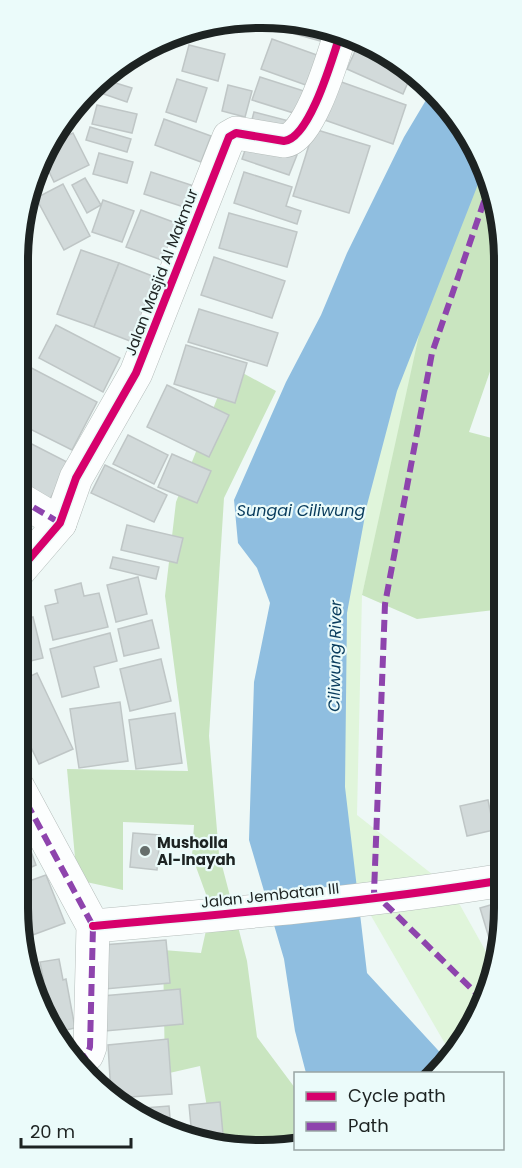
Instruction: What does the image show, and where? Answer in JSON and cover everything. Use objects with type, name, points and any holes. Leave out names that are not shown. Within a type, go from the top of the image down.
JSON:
[{"type":"street","name":"Jalan Masjid Al Makmur","points":[[28,560],[60,523],[76,478],[136,372],[229,137],[236,134],[284,141],[292,140],[298,135],[318,98],[338,42]]},
{"type":"street","points":[[28,504],[60,523]]},
{"type":"street","points":[[28,806],[93,926],[90,1047],[84,1057]]},
{"type":"street","name":"Jalan Jembatan III","points":[[93,926],[210,916],[451,889],[494,882]]},
{"type":"green space","points":[[467,153],[362,595],[357,815],[451,889],[488,956],[470,1010],[447,1047],[355,888],[316,847],[323,552]]},
{"type":"green space","points":[[474,167],[486,201],[492,231],[494,360],[469,432],[494,439],[494,610],[417,619],[362,595],[435,262]]},
{"type":"green space","points":[[230,366],[276,391],[224,498],[209,736],[219,854],[247,961],[257,1037],[294,1087],[294,1137],[291,1138],[261,1140],[231,1138],[190,1128],[210,1125],[200,1066],[165,1074],[163,950],[201,953],[211,908],[192,856],[194,825],[123,822],[123,890],[77,880],[67,769],[188,771],[165,596],[176,502]]},
{"type":"water","name":"Sungai Ciliwung","points":[[427,99],[454,132],[470,158],[479,181],[397,391],[367,505],[347,613],[345,787],[367,973],[441,1054],[424,1072],[306,1072],[295,1031],[284,959],[249,840],[254,682],[270,603],[257,568],[238,543],[234,500],[286,382],[321,315],[347,253],[404,137]]},
{"type":"building","points":[[278,29],[321,36],[332,40],[331,44]]},
{"type":"building","points":[[272,39],[328,59],[317,89],[261,69]]},
{"type":"building","points":[[189,45],[225,54],[218,81],[182,71]]},
{"type":"building","points":[[356,49],[408,81],[403,94],[347,69]]},
{"type":"building","points":[[260,77],[310,93],[303,116],[252,100]]},
{"type":"building","points":[[177,79],[207,88],[196,122],[166,112]]},
{"type":"building","points":[[333,79],[406,105],[393,144],[319,118]]},
{"type":"building","points":[[113,82],[132,88],[127,102],[101,93]]},
{"type":"building","points":[[228,85],[252,91],[245,117],[222,111]]},
{"type":"building","points":[[97,105],[137,114],[132,133],[92,124]]},
{"type":"building","points":[[254,112],[289,121],[284,137],[250,127]]},
{"type":"building","points":[[164,119],[211,136],[201,162],[155,145]]},
{"type":"building","points":[[90,127],[131,139],[127,152],[86,140]]},
{"type":"building","points":[[314,129],[370,146],[349,213],[293,196]]},
{"type":"building","points":[[73,133],[89,165],[54,182],[48,168],[65,137]]},
{"type":"building","points":[[249,139],[297,155],[289,175],[242,159]]},
{"type":"building","points":[[99,153],[133,162],[127,183],[93,174]]},
{"type":"building","points":[[151,172],[197,187],[190,209],[144,194]]},
{"type":"building","points":[[244,172],[292,187],[286,206],[301,211],[297,224],[234,203]]},
{"type":"building","points":[[85,178],[101,205],[87,213],[72,185]]},
{"type":"building","points":[[63,184],[90,236],[64,250],[37,197]]},
{"type":"building","points":[[103,200],[134,211],[122,242],[92,232]]},
{"type":"building","points":[[141,210],[192,229],[178,266],[126,247]]},
{"type":"building","points":[[229,213],[297,232],[287,267],[219,248]]},
{"type":"building","points":[[81,250],[119,263],[94,327],[57,314]]},
{"type":"building","points":[[214,257],[285,281],[272,318],[201,295]]},
{"type":"building","points":[[119,263],[160,279],[135,343],[94,327]]},
{"type":"building","points":[[199,309],[278,333],[267,366],[188,342]]},
{"type":"building","points":[[56,325],[120,358],[103,392],[39,358]]},
{"type":"building","points":[[186,345],[247,363],[235,403],[174,384]]},
{"type":"building","points":[[28,366],[97,402],[72,450],[28,428]]},
{"type":"building","points":[[167,385],[229,415],[209,457],[147,427]]},
{"type":"building","points":[[128,435],[168,455],[154,484],[113,464]]},
{"type":"building","points":[[28,442],[69,463],[48,503],[28,492]]},
{"type":"building","points":[[172,454],[211,471],[197,503],[158,487]]},
{"type":"building","points":[[105,465],[167,495],[154,522],[91,493]]},
{"type":"building","points":[[127,525],[183,538],[177,563],[121,550]]},
{"type":"building","points":[[28,536],[35,542],[28,550]]},
{"type":"building","points":[[113,557],[159,567],[156,579],[110,568]]},
{"type":"building","points":[[138,577],[147,614],[116,622],[107,585]]},
{"type":"building","points":[[81,583],[84,596],[99,593],[108,627],[53,640],[45,606],[58,603],[55,590]]},
{"type":"building","points":[[33,617],[43,658],[28,662],[28,618]]},
{"type":"building","points":[[152,620],[159,648],[124,656],[118,629]]},
{"type":"building","points":[[110,633],[117,661],[94,667],[99,687],[62,697],[50,649]]},
{"type":"building","points":[[161,659],[171,701],[130,711],[120,669]]},
{"type":"building","points":[[37,673],[73,749],[39,764],[28,741],[28,677]]},
{"type":"building","points":[[120,702],[128,761],[79,768],[70,709]]},
{"type":"building","points":[[175,713],[182,763],[136,769],[129,720]]},
{"type":"building","points":[[488,800],[494,830],[467,836],[460,806]]},
{"type":"building","name":"Musholla Al-Inayah","points":[[133,833],[160,835],[157,870],[130,867]]},
{"type":"building","points":[[28,843],[36,865],[28,869]]},
{"type":"building","points":[[46,875],[65,923],[30,936],[28,881]]},
{"type":"building","points":[[494,904],[491,941],[490,941],[480,908]]},
{"type":"building","points":[[166,940],[170,983],[105,989],[102,945]]},
{"type":"building","points":[[59,959],[63,980],[66,979],[75,1028],[65,1030],[52,1010],[41,983],[44,982],[40,962]]},
{"type":"building","points":[[180,989],[183,1024],[105,1031],[102,996]]},
{"type":"building","points":[[168,1039],[172,1094],[128,1097],[119,1091],[110,1084],[108,1045]]},
{"type":"building","points":[[220,1102],[223,1136],[191,1129],[189,1105]]},
{"type":"building","points":[[169,1106],[170,1121],[158,1116],[145,1108]]},
{"type":"marked path","points":[[477,994],[374,893],[385,604],[432,353],[485,198]]},
{"type":"marked path","points":[[28,504],[60,523]]},
{"type":"marked path","points":[[28,806],[93,926],[90,1047],[84,1057]]},
{"type":"cycle path","points":[[28,560],[60,523],[76,478],[136,373],[229,137],[236,133],[284,141],[294,137],[303,126],[319,95],[338,42]]},
{"type":"cycle path","points":[[93,926],[350,901],[494,882]]},
{"type":"place","name":"Musholla Al-Inayah","points":[[145,851]]},
{"type":"water label","name":"Ciliwung River","points":[[335,656]]}]
